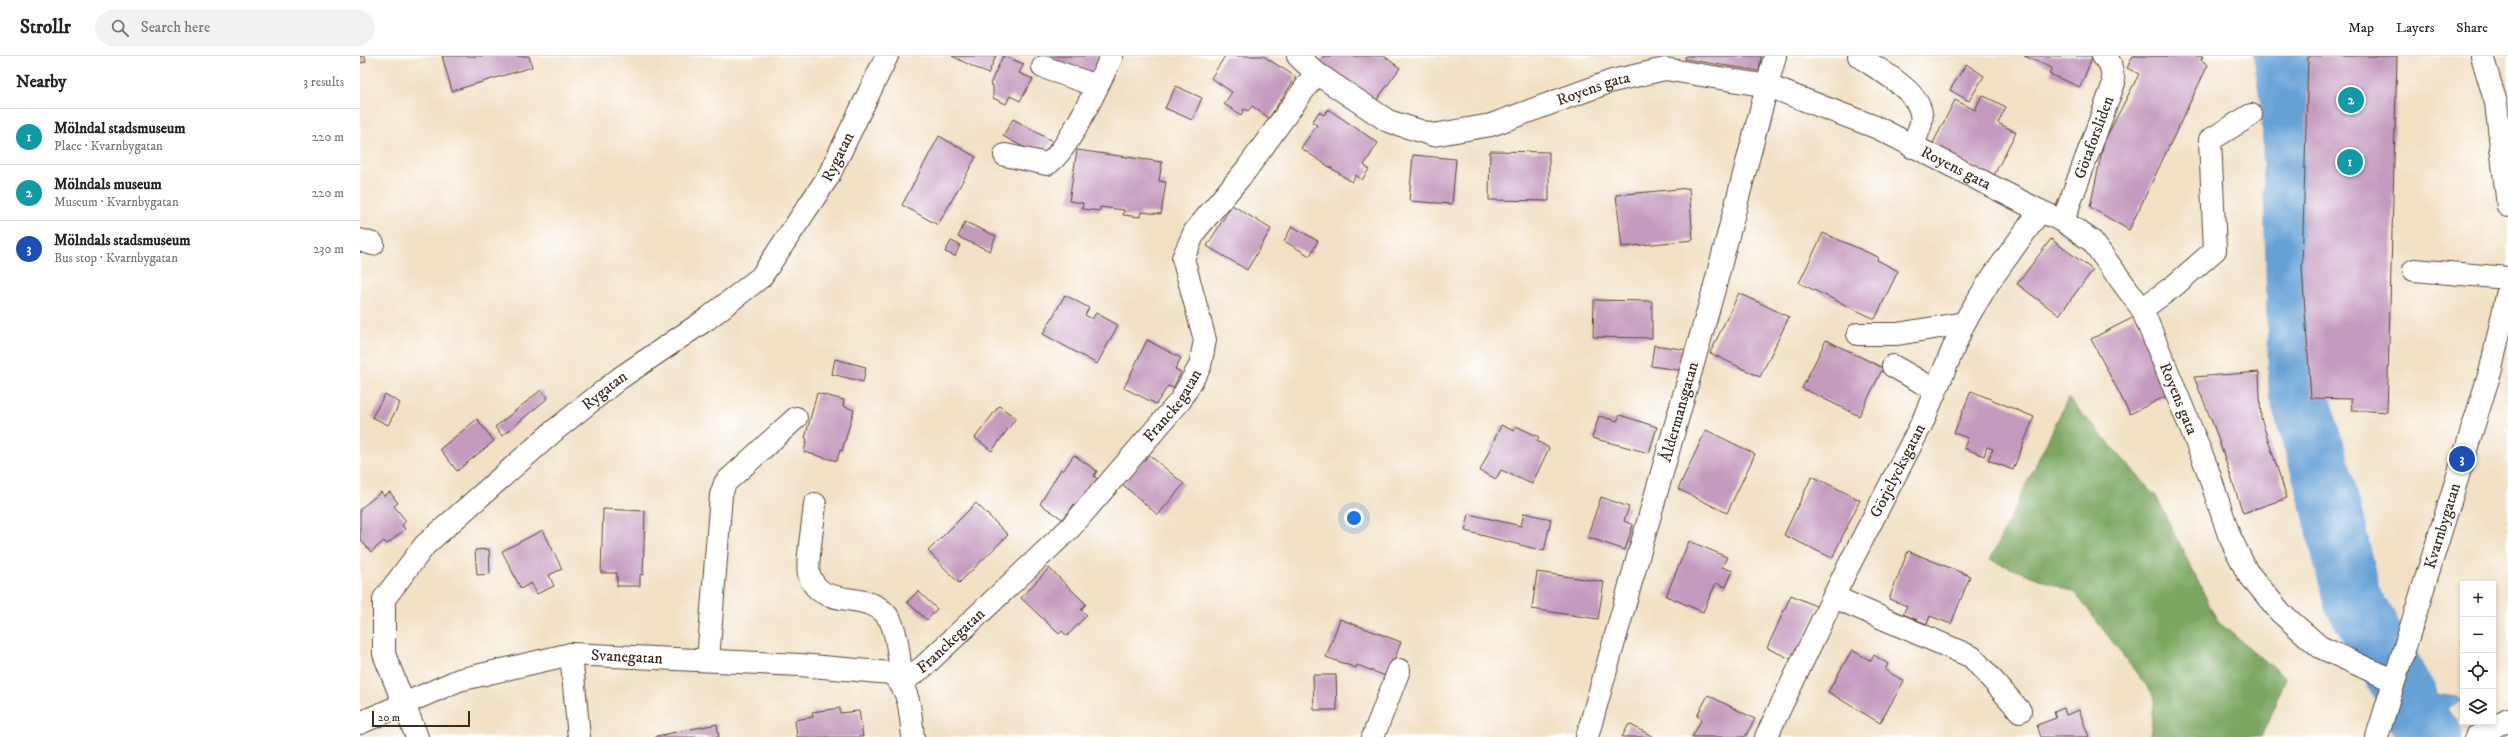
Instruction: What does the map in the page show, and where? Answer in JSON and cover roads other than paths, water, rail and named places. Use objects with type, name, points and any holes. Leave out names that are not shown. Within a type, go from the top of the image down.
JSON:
[{"type":"street","name":"Rygatan","points":[[417,737],[384,654],[384,600],[425,545],[556,430],[620,378],[707,319],[761,277],[828,178],[887,56]]},
{"type":"street","points":[[1005,155],[1047,164],[1053,161],[1064,146],[1112,56]]},
{"type":"street","name":"Royens gata","points":[[1298,56],[1316,73],[1388,121],[1434,135],[1491,125],[1612,81],[1664,69],[1768,86],[1878,128],[1912,147],[2063,221],[2092,241],[2142,310],[2207,468],[2229,535],[2247,572],[2281,613],[2320,648],[2348,662],[2394,681]]},
{"type":"street","name":"Åldermansgatan","points":[[1588,737],[1713,293],[1775,56]]},
{"type":"street","points":[[1859,56],[1914,95],[1920,107],[1921,122],[1912,147]]},
{"type":"street","name":"Götaforsliden","points":[[2063,221],[2114,83],[2110,63],[2103,56]]},
{"type":"street","points":[[2482,56],[2496,103],[2508,206]]},
{"type":"street","points":[[1043,67],[1097,86]]},
{"type":"street","name":"Franckegatan","points":[[902,682],[922,667],[1072,526],[1180,401],[1200,366],[1205,340],[1183,258],[1195,230],[1246,170],[1316,73]]},
{"type":"street","points":[[2142,310],[2174,286],[2215,250],[2210,140],[2251,115]]},
{"type":"street","name":"Görjelycksgatan","points":[[1766,737],[1834,597],[1922,423],[1964,323],[1989,282],[2040,211]]},
{"type":"street","points":[[2414,270],[2508,278]]},
{"type":"street","name":"Kvarnbygatan","points":[[2377,737],[2491,369],[2508,291]]},
{"type":"street","points":[[1858,334],[1897,334],[1964,323]]},
{"type":"street","points":[[1893,366],[1935,390]]},
{"type":"street","points":[[708,660],[721,495],[725,483],[796,418]]},
{"type":"street","points":[[815,504],[809,573],[814,584],[822,594],[868,601],[880,607],[891,621],[896,637],[902,682],[907,693],[913,737]]},
{"type":"street","points":[[1834,597],[1972,657],[2020,711]]},
{"type":"street","name":"Svanegatan","points":[[360,723],[459,680],[571,654],[708,660],[880,671],[891,673],[902,682]]},
{"type":"street","points":[[571,654],[579,737]]},
{"type":"street","points":[[1373,737],[1399,670]]},
{"type":"street","points":[[2476,737],[2508,719]]},
{"type":"water","points":[[2435,693],[2455,696],[2460,699],[2460,723],[2421,737],[2414,719],[2420,700]]},
{"type":"waterway","points":[[2283,56],[2291,111],[2298,393],[2328,495],[2352,597],[2418,717],[2433,737]]},
{"type":"place","name":"Mölndals museum","points":[[2351,100]]},
{"type":"place","name":"Mölndal stadsmuseum","points":[[2350,162]]},
{"type":"place","name":"Mölndals stadsmuseum","points":[[2462,459]]}]
